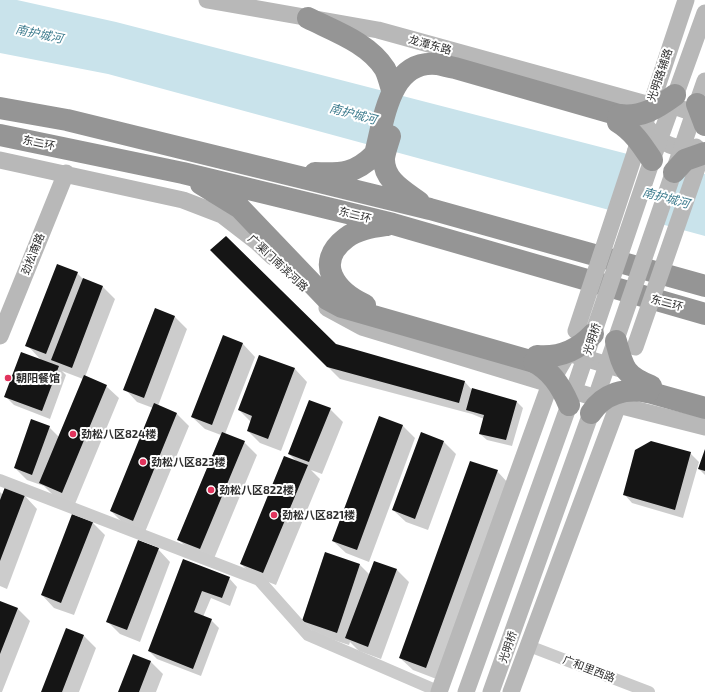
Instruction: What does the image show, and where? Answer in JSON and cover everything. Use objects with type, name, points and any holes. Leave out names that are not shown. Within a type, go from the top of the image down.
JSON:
[{"type":"highway","points":[[308,18],[353,40],[377,59],[386,71],[397,91],[380,155],[389,177],[396,186],[430,209]]},
{"type":"highway","points":[[397,91],[415,80],[428,75],[444,75],[618,118],[652,111],[675,95]]},
{"type":"highway","points":[[0,108],[67,120],[430,209],[705,286]]},
{"type":"highway","points":[[701,111],[705,124]]},
{"type":"highway","points":[[618,118],[635,136],[644,155]]},
{"type":"highway","name":"东二环","points":[[0,135],[183,173],[393,224],[705,314]]},
{"type":"highway","points":[[292,175],[349,172],[359,168],[380,155]]},
{"type":"highway","points":[[674,172],[685,160],[701,160]]},
{"type":"highway","points":[[183,173],[240,208],[326,299],[342,307],[536,359],[550,357],[573,350],[584,344],[585,333]]},
{"type":"highway","points":[[393,224],[364,229],[346,238],[332,254],[330,273],[337,285],[351,298],[372,308],[536,359],[556,381],[569,405]]},
{"type":"highway","points":[[626,344],[621,360],[630,375],[635,380],[649,389],[705,408]]},
{"type":"highway","points":[[591,413],[597,403],[611,394],[636,390],[649,389],[705,402]]},
{"type":"street","name":"龙潭东路","points":[[207,0],[378,30],[650,104],[662,102],[701,111]]},
{"type":"street","name":"光明路辅路","points":[[644,155],[645,122],[686,0]]},
{"type":"street","name":"光明桥","points":[[466,692],[569,405],[585,333],[644,155],[675,95],[705,13]]},
{"type":"street","name":"光明桥","points":[[626,344],[674,172],[701,111],[705,81]]},
{"type":"street","points":[[645,122],[652,134],[673,147],[692,148],[705,145]]},
{"type":"street","name":"光明桥","points":[[491,692],[591,413],[626,344],[701,160],[705,145]]},
{"type":"street","name":"广渠门南滨河路","points":[[0,160],[66,173],[184,200],[222,215],[257,242],[331,312],[362,327],[618,405]]},
{"type":"street","name":"劲松南路","points":[[0,336],[66,173]]},
{"type":"street","points":[[0,480],[259,580],[308,635],[440,692],[550,384],[568,352],[585,333]]},
{"type":"street","points":[[510,692],[529,646],[618,405],[627,371],[626,344]]},
{"type":"street","points":[[568,352],[627,371]]},
{"type":"street","points":[[618,405],[705,427]]},
{"type":"street","name":"广和里西路","points":[[529,646],[648,692]]},
{"type":"water","name":"南护城河","points":[[0,0],[17,0],[116,22],[705,174],[705,236],[108,74],[0,53]]},
{"type":"pier","points":[[641,155],[685,167],[678,180],[663,227],[621,216]]},
{"type":"building","points":[[226,236],[336,344],[465,381],[459,403],[327,367],[210,250]]},
{"type":"building","points":[[57,264],[78,272],[46,354],[25,346]]},
{"type":"building","points":[[83,278],[103,286],[72,368],[51,360]]},
{"type":"building","points":[[155,308],[175,316],[144,398],[123,390]]},
{"type":"building","points":[[223,335],[243,343],[212,425],[191,417]]},
{"type":"building","points":[[21,352],[59,366],[42,411],[4,397]]},
{"type":"building","points":[[259,355],[295,368],[268,439],[247,431],[252,416],[238,410]]},
{"type":"building","name":"劲松八区824楼","points":[[84,375],[107,385],[62,493],[39,483]]},
{"type":"building","points":[[472,388],[517,401],[506,440],[479,434],[484,415],[466,410]]},
{"type":"building","points":[[309,400],[331,408],[309,462],[288,454]]},
{"type":"building","name":"劲松八区823楼","points":[[154,403],[177,413],[133,521],[110,511]]},
{"type":"building","points":[[379,416],[403,425],[357,550],[332,541]]},
{"type":"building","points":[[31,419],[50,426],[32,475],[14,468]]},
{"type":"building","name":"劲松八区822楼","points":[[222,432],[245,441],[200,549],[177,540]]},
{"type":"building","points":[[421,432],[444,441],[415,519],[392,510]]},
{"type":"building","points":[[651,441],[691,452],[675,510],[623,495],[635,450]]},
{"type":"building","points":[[705,449],[705,471],[698,469]]},
{"type":"building","name":"劲松八区821楼","points":[[284,456],[308,465],[263,573],[240,564]]},
{"type":"building","points":[[470,461],[498,470],[426,668],[399,658]]},
{"type":"building","points":[[5,487],[25,495],[0,561],[0,500]]},
{"type":"building","points":[[72,514],[93,522],[61,603],[41,595]]},
{"type":"building","points":[[138,540],[159,548],[127,630],[106,622]]},
{"type":"building","points":[[325,552],[360,564],[337,633],[302,621]]},
{"type":"building","points":[[183,559],[230,577],[222,598],[202,591],[194,612],[212,619],[193,669],[148,651]]},
{"type":"building","points":[[374,561],[397,569],[368,647],[345,638]]},
{"type":"building","points":[[0,601],[18,608],[0,654]]},
{"type":"building","points":[[66,628],[84,635],[62,692],[41,692]]},
{"type":"building","points":[[133,654],[151,661],[139,692],[118,692]]},
{"type":"place","name":"朝阳餐馆","points":[[8,378]]},
{"type":"place","name":"劲松八区824楼","points":[[73,434]]},
{"type":"place","name":"劲松八区823楼","points":[[143,462]]},
{"type":"place","name":"劲松八区822楼","points":[[211,490]]},
{"type":"place","name":"劲松八区821楼","points":[[274,515]]}]
